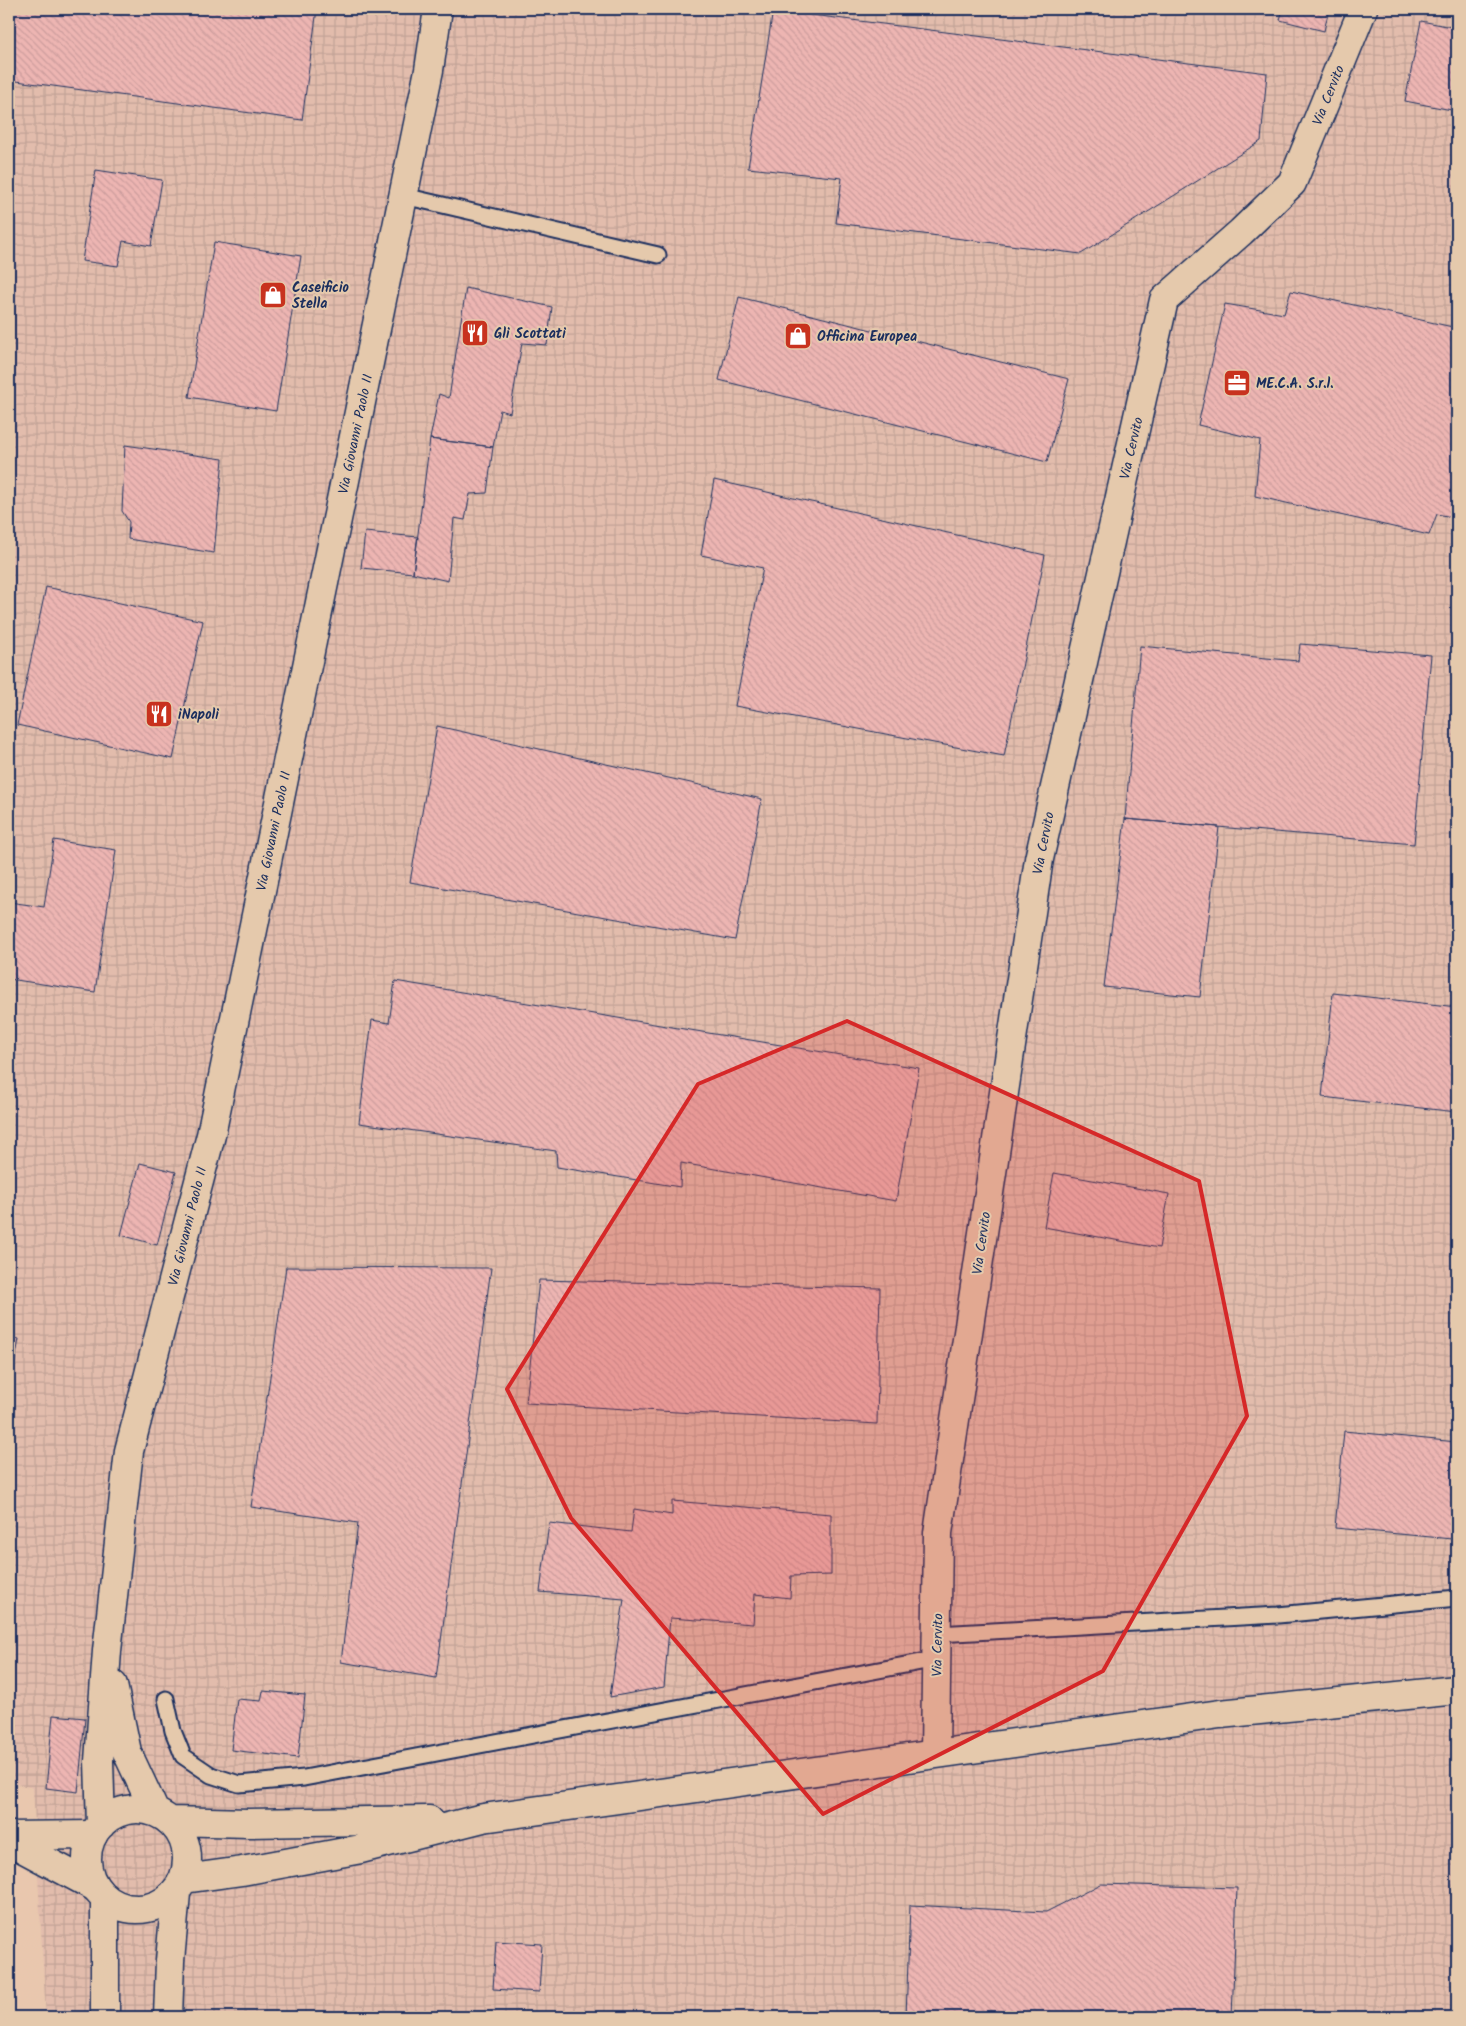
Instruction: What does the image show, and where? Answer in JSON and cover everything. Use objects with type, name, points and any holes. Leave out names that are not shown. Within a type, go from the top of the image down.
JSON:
[{"type":"street","name":"Via Giovanni Paolo II","points":[[97,1830],[99,1761],[107,1651],[130,1450],[211,1135],[430,70],[438,9]]},
{"type":"street","name":"Via Cervito","points":[[935,1753],[938,1533],[1038,859],[1164,300],[1292,184],[1363,9]]},
{"type":"street","points":[[107,1651],[127,1752],[163,1816],[181,1833],[187,1848],[188,1863],[180,1886],[170,1961],[168,2017]]},
{"type":"street","points":[[105,2017],[100,1893],[89,1875],[87,1862],[88,1848],[97,1830],[112,1815],[126,1810],[141,1809],[163,1816],[249,1823],[362,1823],[483,1818],[1220,1714],[1457,1690]]},
{"type":"street","points":[[9,1841],[100,1893],[119,1907],[134,1910],[150,1909],[164,1903],[180,1886],[242,1871],[361,1849],[483,1818]]},
{"type":"street","points":[[9,1836],[97,1830]]},
{"type":"lane","points":[[404,196],[658,255]]},
{"type":"lane","points":[[166,1698],[173,1731],[183,1756],[211,1776],[238,1784],[304,1778],[937,1646],[1457,1598]]},
{"type":"highlighted area","points":[[847,1021],[1199,1181],[1247,1416],[1103,1671],[823,1814],[571,1518],[507,1389],[698,1084]]},
{"type":"shaded area","points":[[9,9],[1457,9],[1457,2017],[46,2017],[33,1788],[9,1782]]},
{"type":"building","points":[[9,9],[317,9],[302,120],[9,80]]},
{"type":"building","points":[[1283,9],[1329,9],[1324,31],[1280,20]]},
{"type":"building","points":[[773,10],[1267,73],[1261,141],[1081,254],[836,223],[842,178],[748,168]]},
{"type":"building","points":[[1421,21],[1457,28],[1457,111],[1405,101]]},
{"type":"building","points":[[96,170],[162,180],[151,246],[123,241],[118,266],[82,261]]},
{"type":"building","points":[[214,242],[301,256],[276,411],[189,397]]},
{"type":"building","points":[[466,288],[552,307],[547,345],[522,343],[510,413],[500,410],[493,447],[430,439],[439,394],[449,398]]},
{"type":"building","points":[[1291,291],[1457,328],[1457,518],[1437,514],[1429,535],[1255,496],[1260,440],[1198,425],[1225,304],[1284,314]]},
{"type":"building","points":[[739,297],[1069,379],[1047,462],[719,380]]},
{"type":"building","points":[[430,439],[493,447],[487,493],[470,494],[465,520],[454,518],[448,581],[413,573]]},
{"type":"building","points":[[125,445],[223,459],[214,553],[128,539],[129,522],[122,511]]},
{"type":"building","points":[[714,480],[1045,555],[1004,756],[735,706],[763,568],[701,555]]},
{"type":"building","points":[[365,532],[418,537],[413,573],[361,568]]},
{"type":"building","points":[[46,587],[203,621],[173,759],[17,725]]},
{"type":"building","points":[[1300,644],[1431,655],[1414,844],[1125,819],[1140,646],[1298,661]]},
{"type":"building","points":[[437,726],[762,799],[735,940],[410,882]]},
{"type":"building","points":[[1125,819],[1219,827],[1200,997],[1104,987]]},
{"type":"building","points":[[54,840],[116,850],[95,992],[9,979],[9,902],[44,907]]},
{"type":"building","points":[[395,981],[919,1068],[896,1201],[681,1163],[680,1187],[557,1167],[556,1151],[359,1123],[372,1020],[389,1023]]},
{"type":"building","points":[[1333,993],[1457,1007],[1457,1112],[1322,1097]]},
{"type":"building","points":[[140,1163],[176,1172],[157,1245],[121,1235]]},
{"type":"building","points":[[1054,1173],[1169,1194],[1159,1248],[1044,1227]]},
{"type":"building","points":[[286,1267],[491,1268],[436,1678],[341,1662],[358,1523],[251,1507]]},
{"type":"building","points":[[539,1280],[880,1288],[877,1424],[526,1403]]},
{"type":"building","points":[[9,1337],[19,1339],[9,1395]]},
{"type":"building","points":[[1344,1431],[1457,1442],[1457,1477],[1452,1539],[1335,1528]]},
{"type":"building","points":[[672,1501],[831,1514],[831,1575],[791,1576],[790,1598],[755,1594],[753,1624],[670,1618],[664,1687],[610,1697],[624,1599],[540,1592],[549,1523],[631,1532],[634,1509],[672,1515]]},
{"type":"building","points":[[263,1691],[305,1695],[298,1758],[231,1750],[237,1699],[261,1701]]},
{"type":"building","points":[[53,1715],[85,1718],[78,1792],[46,1788]]},
{"type":"building","points":[[1101,1884],[1237,1888],[1232,2017],[906,2017],[910,1905],[1046,1912]]},
{"type":"building","points":[[496,1941],[542,1944],[539,1992],[493,1989]]},
{"type":"place","name":"Caseificio Stella","points":[[273,295]]},
{"type":"place","name":"Gli Scottati","points":[[475,333]]},
{"type":"place","name":"Officina Europea","points":[[798,336]]},
{"type":"place","name":"ME.C.A. S.r.l.","points":[[1237,383]]},
{"type":"place","name":"iNapoli","points":[[159,714]]}]
